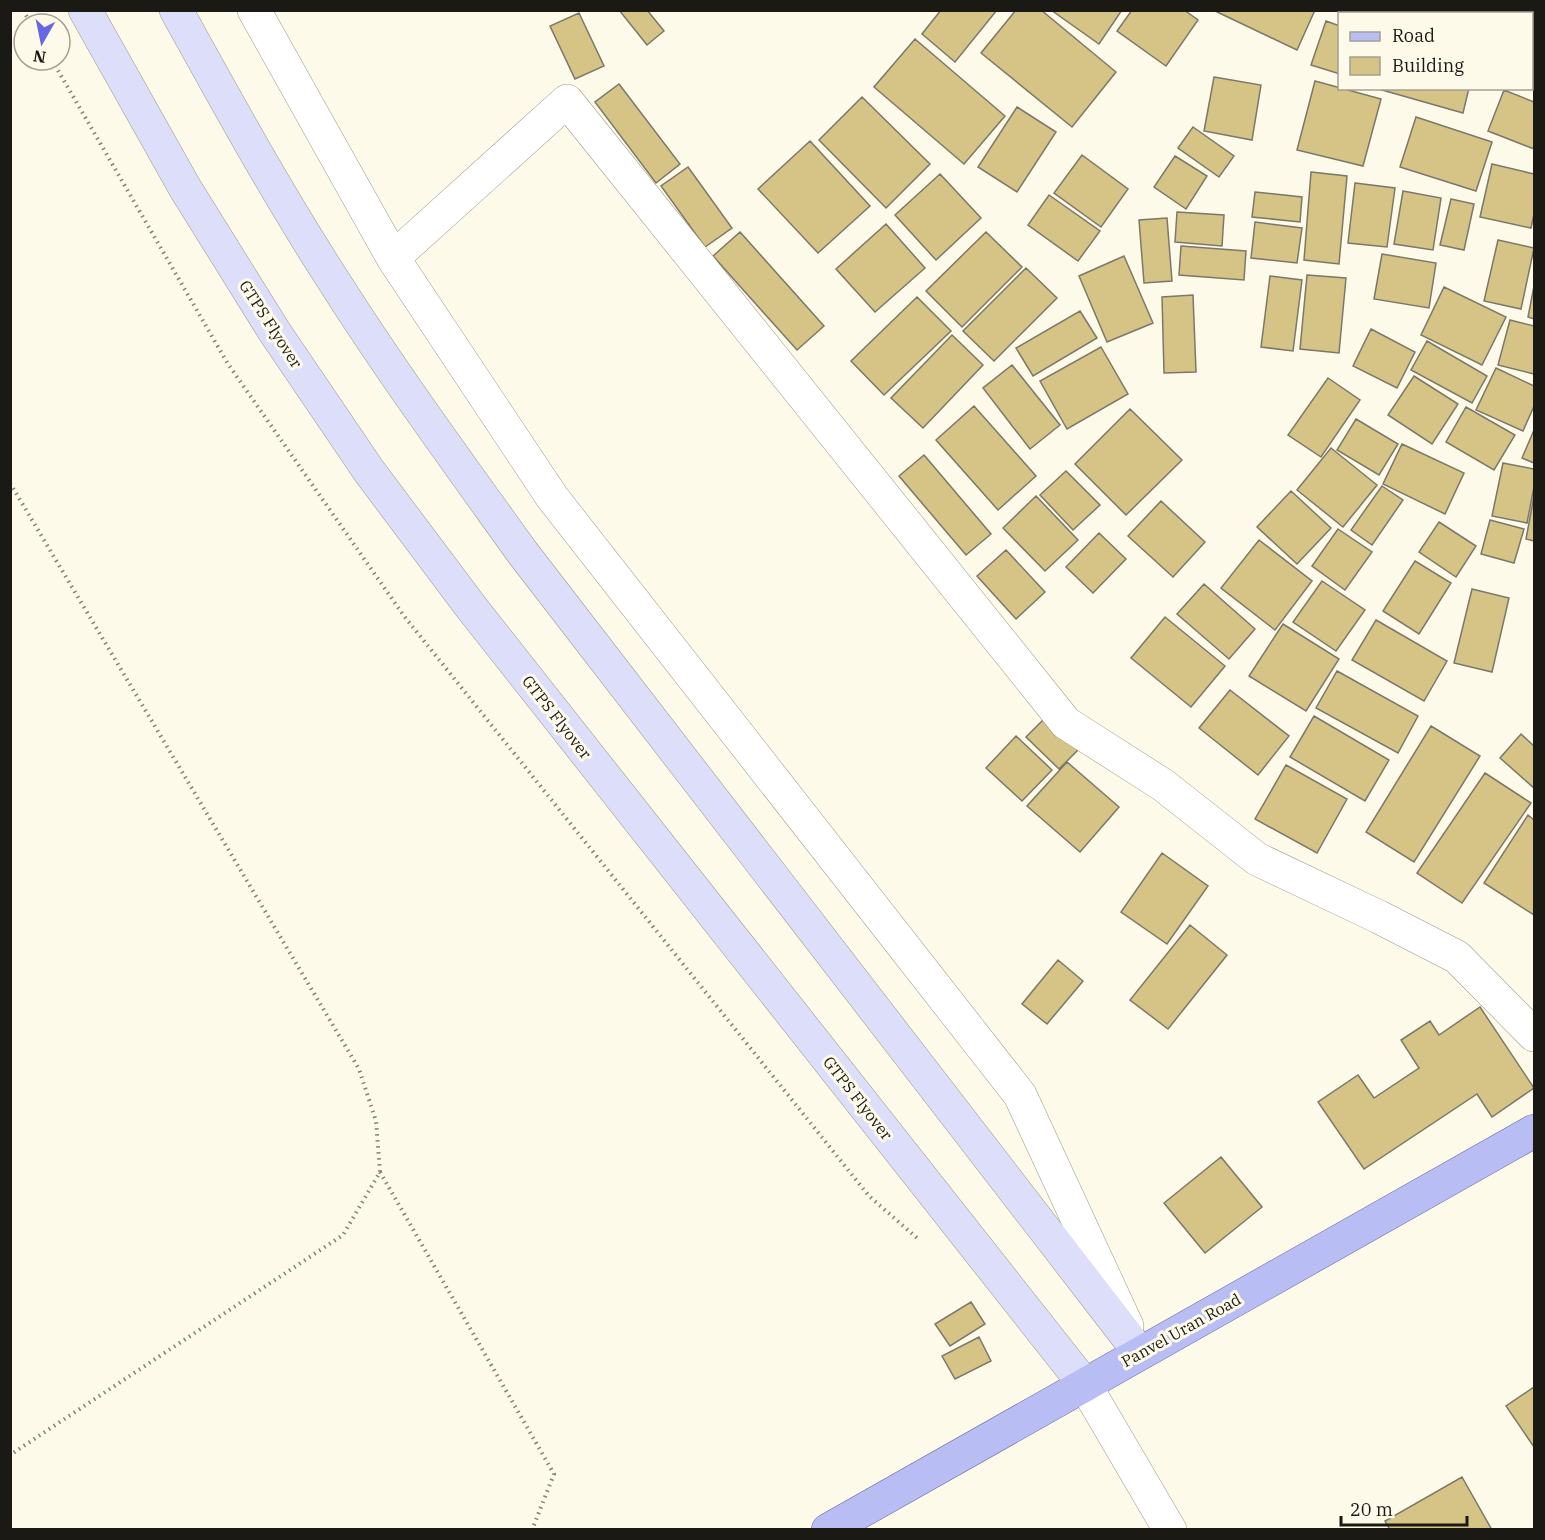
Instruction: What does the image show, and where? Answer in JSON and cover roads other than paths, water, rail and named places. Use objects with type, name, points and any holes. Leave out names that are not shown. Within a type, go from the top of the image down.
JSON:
[{"type":"main road","name":"GTPS Flyover","points":[[85,10],[185,188],[274,331],[369,471],[471,607],[1085,1384]]},
{"type":"main road","points":[[176,10],[258,157],[337,286],[424,416],[522,552],[1140,1353]]},
{"type":"main road","name":"Panvel Uran Road","points":[[828,1530],[1534,1131]]},
{"type":"street","points":[[254,10],[393,258],[552,497],[1020,1095],[1140,1353]]},
{"type":"street","points":[[393,258],[567,101],[1066,723],[1163,785],[1257,859],[1457,957],[1534,1035]]},
{"type":"street","points":[[1085,1384],[1170,1530]]}]
